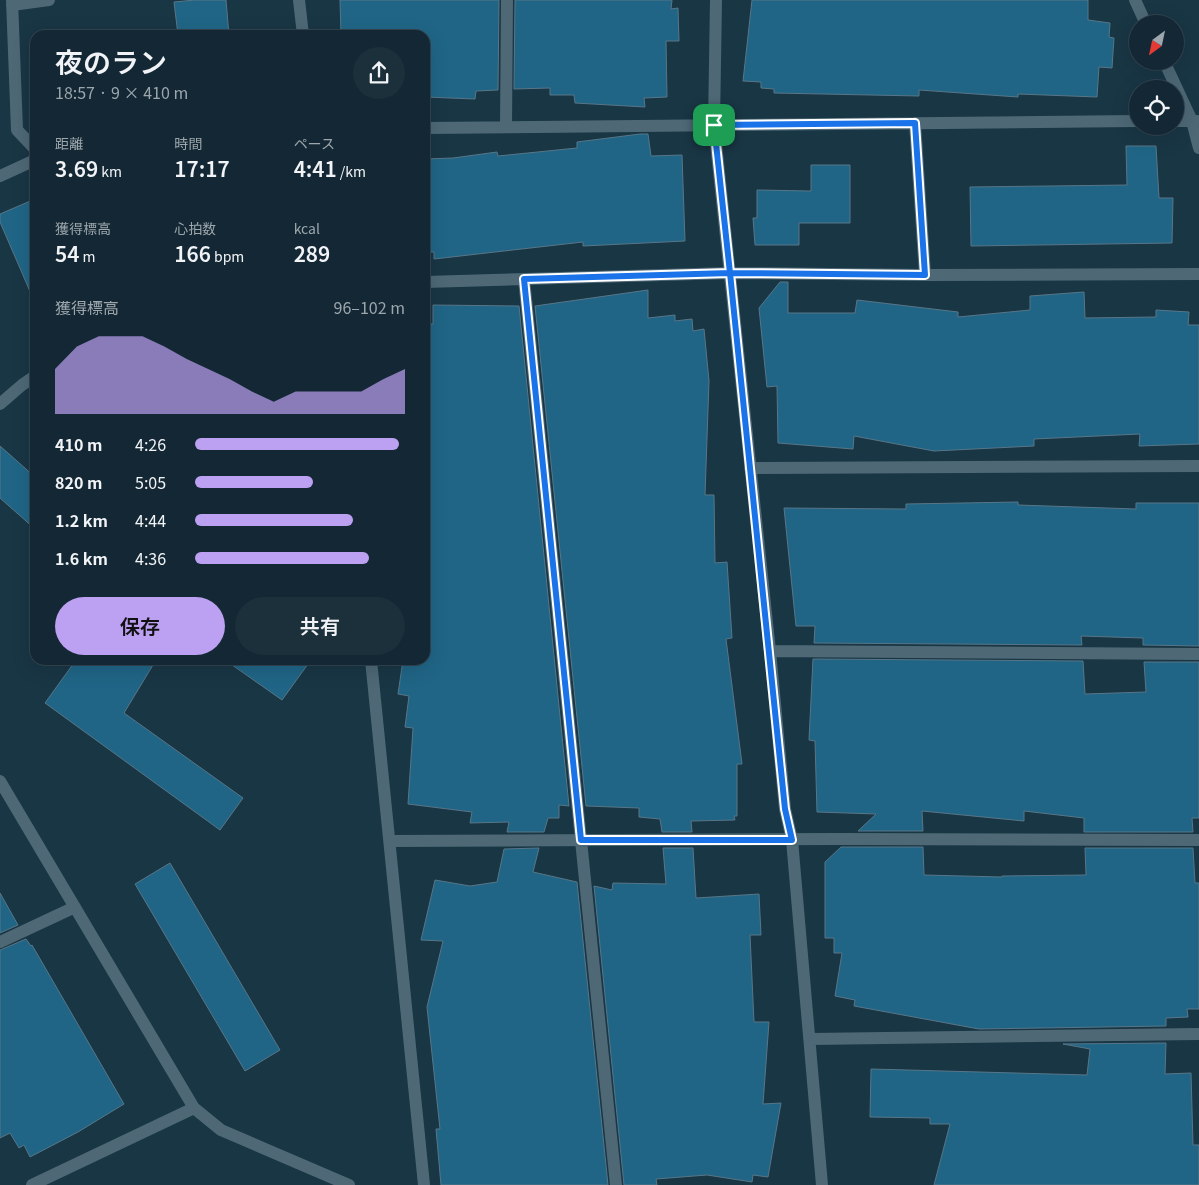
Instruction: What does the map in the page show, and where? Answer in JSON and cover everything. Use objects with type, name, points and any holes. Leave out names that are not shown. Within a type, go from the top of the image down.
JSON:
[{"type":"street","points":[[30,144],[17,130],[12,2],[49,0]]},
{"type":"street","points":[[299,0],[302,30]]},
{"type":"street","points":[[506,127],[507,0]]},
{"type":"street","points":[[716,0],[714,125],[785,809],[792,840],[822,1185]]},
{"type":"street","points":[[1135,0],[1142,15]]},
{"type":"street","points":[[1169,70],[1195,121],[1199,148]]},
{"type":"street","points":[[430,128],[1129,121]]},
{"type":"street","points":[[915,123],[925,275]]},
{"type":"street","points":[[0,176],[30,162]]},
{"type":"street","points":[[430,282],[730,273],[925,275],[1199,274]]},
{"type":"street","points":[[524,279],[616,1185]]},
{"type":"street","points":[[0,404],[30,379]]},
{"type":"street","points":[[750,468],[1199,466]]},
{"type":"street","points":[[770,652],[1199,654]]},
{"type":"street","points":[[372,665],[424,1185]]},
{"type":"street","points":[[0,781],[194,1108],[221,1130],[349,1185]]},
{"type":"street","points":[[390,842],[581,840],[1199,840]]},
{"type":"street","points":[[0,942],[75,907]]},
{"type":"street","points":[[810,1039],[1199,1034]]},
{"type":"street","points":[[32,1185],[194,1108]]},
{"type":"building","points":[[226,0],[229,30],[177,30],[174,2]]},
{"type":"building","points":[[340,0],[499,0],[498,90],[476,91],[475,99],[430,97],[430,30],[341,30]]},
{"type":"building","points":[[515,0],[672,0],[671,9],[678,8],[679,41],[666,41],[667,97],[644,98],[645,107],[575,103],[574,95],[550,95],[550,88],[514,89]]},
{"type":"building","points":[[752,0],[1088,0],[1088,20],[1110,23],[1109,37],[1114,38],[1112,68],[1099,67],[1097,97],[1018,94],[1018,97],[919,90],[919,96],[774,93],[774,89],[761,88],[761,82],[743,81]]},
{"type":"building","points":[[648,134],[651,156],[682,155],[685,241],[583,246],[583,242],[434,259],[434,252],[430,252],[430,159],[453,158],[497,152],[498,156],[577,148],[577,142]]},
{"type":"building","points":[[1126,146],[1156,146],[1159,198],[1173,198],[1172,243],[971,246],[970,187],[1127,185]]},
{"type":"building","points":[[811,165],[850,165],[850,223],[799,223],[799,245],[755,245],[753,218],[757,218],[757,190],[811,191]]},
{"type":"building","points":[[30,201],[30,291],[0,222],[0,214]]},
{"type":"building","points":[[780,282],[788,282],[788,313],[855,313],[857,300],[958,312],[958,317],[1030,310],[1030,296],[1084,292],[1085,318],[1156,317],[1156,310],[1189,312],[1188,325],[1199,325],[1199,444],[1139,446],[1140,434],[1034,439],[1034,446],[934,451],[854,436],[853,449],[778,443],[777,386],[767,387],[759,308]]},
{"type":"building","points":[[648,290],[648,318],[675,315],[675,321],[692,319],[693,331],[704,329],[709,381],[705,495],[714,495],[715,563],[727,562],[732,638],[726,639],[742,764],[737,764],[737,816],[734,816],[735,820],[691,821],[692,832],[662,832],[660,819],[639,817],[639,808],[586,806],[535,306]]},
{"type":"building","points":[[433,305],[519,306],[569,806],[559,805],[559,818],[548,818],[544,832],[507,832],[509,822],[470,823],[472,812],[408,804],[413,728],[405,727],[409,696],[398,694],[402,665],[430,665],[430,324],[433,324]]},
{"type":"building","points":[[0,446],[30,473],[30,525],[0,498]]},
{"type":"building","points":[[1018,502],[1018,505],[1136,509],[1136,503],[1199,503],[1199,646],[1143,645],[1143,638],[1081,636],[1082,645],[814,643],[815,626],[796,626],[784,508],[906,509],[906,504]]},
{"type":"building","points":[[813,659],[1083,661],[1085,694],[1146,692],[1144,662],[1199,662],[1199,818],[1192,818],[1193,832],[1084,832],[1084,818],[1024,811],[1024,821],[922,811],[923,831],[858,831],[876,814],[817,812],[815,741],[809,740]]},
{"type":"building","points":[[72,665],[153,665],[124,713],[243,798],[220,830],[45,703]]},
{"type":"building","points":[[232,665],[307,665],[282,700]]},
{"type":"building","points":[[841,847],[923,847],[924,875],[1002,877],[1086,875],[1085,848],[1193,848],[1195,883],[1199,883],[1199,1009],[1187,1009],[1188,1017],[1166,1018],[1166,1026],[979,1029],[854,1006],[855,1000],[835,996],[842,953],[834,953],[834,938],[825,938],[825,862]]},
{"type":"building","points":[[539,848],[533,872],[577,882],[608,1185],[441,1185],[436,1129],[440,1129],[427,1007],[443,941],[421,940],[435,880],[470,886],[497,882],[504,849]]},
{"type":"building","points":[[663,848],[693,848],[696,898],[759,894],[761,935],[750,935],[754,1022],[769,1022],[763,1104],[781,1103],[768,1177],[753,1175],[752,1182],[707,1175],[656,1179],[657,1185],[624,1185],[594,886],[612,890],[613,883],[666,884]]},
{"type":"building","points":[[170,863],[280,1050],[245,1071],[135,884]]},
{"type":"building","points":[[0,893],[18,925],[0,933]]},
{"type":"building","points":[[26,939],[32,945],[124,1104],[78,1132],[30,1157],[24,1145],[19,1148],[10,1133],[0,1138],[0,950]]},
{"type":"building","points":[[1166,1043],[1165,1074],[1191,1073],[1193,1145],[1199,1145],[1199,1185],[934,1185],[950,1124],[930,1124],[930,1118],[870,1117],[871,1069],[1087,1075],[1090,1049],[1063,1044]]},
{"type":"route","points":[[714,125],[730,273],[524,279],[581,840],[792,840],[785,809],[730,273],[925,275],[915,123],[714,125]]}]
